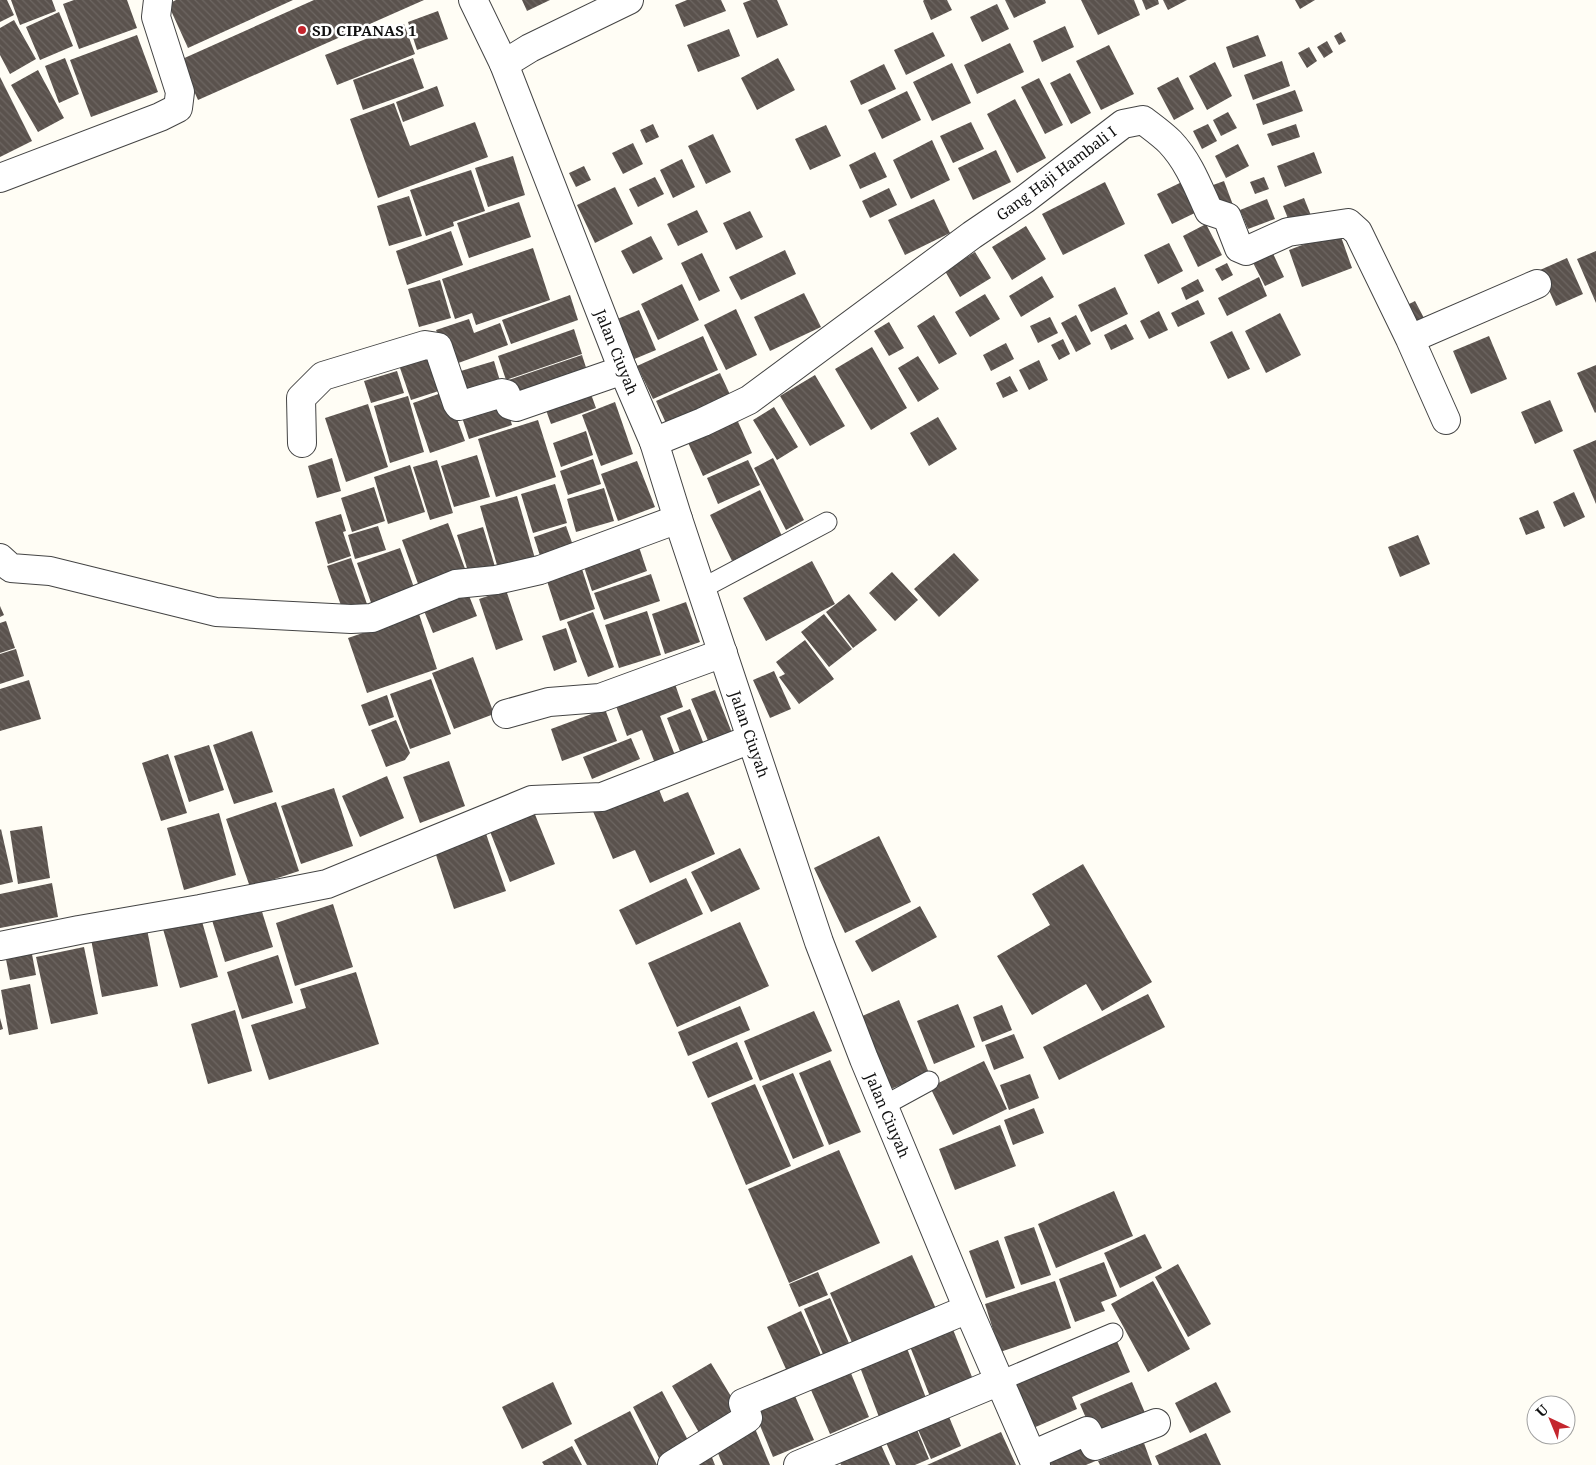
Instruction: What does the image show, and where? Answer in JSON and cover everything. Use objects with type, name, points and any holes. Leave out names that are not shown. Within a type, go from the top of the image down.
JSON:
[{"type":"street","points":[[0,178],[160,117],[178,108],[180,92],[156,17],[158,0]]},
{"type":"street","name":"Jalan Ciuyah","points":[[473,0],[504,64],[654,442],[819,942],[864,1059],[968,1309],[1034,1460]]},
{"type":"street","points":[[504,64],[530,48],[630,0]]},
{"type":"street","name":"Gang Haji Hambali I","points":[[654,442],[703,422],[748,400],[972,235],[1025,199],[1122,124],[1143,120],[1170,142],[1190,168],[1209,211],[1227,217],[1239,248],[1246,251],[1288,232],[1348,223],[1358,232],[1410,339],[1446,420]]},
{"type":"street","points":[[1410,339],[1537,284]]},
{"type":"street","points":[[302,442],[301,398],[323,376],[425,345],[438,347],[456,403],[459,406],[506,394],[510,405],[516,407],[624,370]]},
{"type":"street","points":[[0,558],[11,568],[50,571],[216,612],[351,619],[372,618],[456,584],[496,580],[540,570],[678,519]]},
{"type":"street","points":[[506,714],[549,702],[600,698],[723,653]]},
{"type":"street","points":[[0,946],[79,930],[200,910],[327,884],[532,800],[602,797],[751,738]]},
{"type":"street","points":[[672,1465],[748,1418],[744,1403],[968,1309]]},
{"type":"street","points":[[798,1465],[1000,1381]]},
{"type":"street","points":[[1034,1460],[1088,1431],[1096,1446],[1156,1422]]},
{"type":"lane","points":[[701,589],[827,522]]},
{"type":"lane","points":[[884,1105],[929,1080]]},
{"type":"lane","points":[[1000,1381],[1113,1333]]},
{"type":"building","points":[[0,0],[7,0],[14,15],[0,22]]},
{"type":"building","points":[[11,0],[52,0],[56,11],[20,25]]},
{"type":"building","points":[[74,0],[127,0],[137,28],[79,49],[63,4]]},
{"type":"building","name":"SD CIPANAS 1","points":[[176,0],[293,0],[188,48],[168,4]]},
{"type":"building","name":"SD CIPANAS 1","points":[[314,0],[424,0],[198,100],[180,60]]},
{"type":"building","points":[[522,0],[550,0],[527,11]]},
{"type":"building","points":[[687,0],[721,0],[726,11],[684,27],[675,5]]},
{"type":"building","points":[[751,0],[777,0],[788,25],[757,38],[743,3]]},
{"type":"building","points":[[924,0],[947,0],[952,10],[931,20]]},
{"type":"building","points":[[1005,0],[1045,0],[1046,3],[1014,18]]},
{"type":"building","points":[[1081,0],[1134,0],[1140,15],[1098,35]]},
{"type":"building","points":[[1142,0],[1158,0],[1159,4],[1146,10]]},
{"type":"building","points":[[1163,0],[1187,0],[1168,10]]},
{"type":"building","points":[[1295,0],[1315,0],[1300,9]]},
{"type":"building","points":[[997,4],[1009,29],[982,42],[970,17]]},
{"type":"building","points":[[438,11],[448,39],[417,50],[408,22]]},
{"type":"building","points":[[59,12],[73,46],[40,60],[26,27]]},
{"type":"building","points":[[14,20],[36,59],[10,74],[0,55],[0,28]]},
{"type":"building","points":[[404,24],[415,54],[337,85],[325,55]]},
{"type":"building","points":[[1065,26],[1074,47],[1042,62],[1033,41]]},
{"type":"building","points":[[729,29],[740,56],[698,72],[687,45]]},
{"type":"building","points":[[933,32],[945,56],[906,75],[894,50]]},
{"type":"building","points":[[1341,32],[1346,41],[1339,45],[1334,36]]},
{"type":"building","points":[[137,35],[158,92],[91,117],[70,60]]},
{"type":"building","points":[[1258,35],[1266,56],[1233,68],[1226,47]]},
{"type":"building","points":[[1327,41],[1333,52],[1324,58],[1317,47]]},
{"type":"building","points":[[1010,43],[1024,72],[977,94],[964,65]]},
{"type":"building","points":[[1109,45],[1134,94],[1101,110],[1076,61]]},
{"type":"building","points":[[1309,47],[1317,61],[1307,68],[1298,53]]},
{"type":"building","points":[[65,58],[79,94],[59,103],[45,66]]},
{"type":"building","points":[[413,58],[424,88],[363,110],[353,80]]},
{"type":"building","points":[[778,58],[795,90],[757,110],[741,78]]},
{"type":"building","points":[[1282,61],[1290,86],[1253,100],[1244,75]]},
{"type":"building","points":[[1215,62],[1232,96],[1207,110],[1189,76]]},
{"type":"building","points":[[952,63],[971,103],[932,121],[913,82]]},
{"type":"building","points":[[884,64],[896,89],[861,105],[850,81]]},
{"type":"building","points":[[38,70],[64,118],[38,132],[11,85]]},
{"type":"building","points":[[1070,73],[1091,113],[1071,124],[1050,83]]},
{"type":"building","points":[[0,77],[32,141],[0,157]]},
{"type":"building","points":[[1178,77],[1194,109],[1174,120],[1157,88]]},
{"type":"building","points":[[1039,78],[1063,125],[1045,134],[1021,87]]},
{"type":"building","points":[[437,86],[444,106],[403,122],[396,102]]},
{"type":"building","points":[[1295,90],[1303,111],[1263,125],[1256,104]]},
{"type":"building","points":[[907,91],[921,120],[882,139],[868,110]]},
{"type":"building","points":[[1015,99],[1046,158],[1017,173],[987,114]]},
{"type":"building","points":[[394,103],[410,146],[475,122],[488,157],[378,198],[350,119]]},
{"type":"building","points":[[1228,112],[1237,128],[1221,136],[1213,120]]},
{"type":"building","points":[[971,122],[984,149],[953,163],[940,136]]},
{"type":"building","points":[[653,124],[659,137],[646,143],[640,130]]},
{"type":"building","points":[[1208,124],[1217,141],[1202,149],[1193,131]]},
{"type":"building","points":[[1296,124],[1300,137],[1272,146],[1267,134]]},
{"type":"building","points":[[826,125],[841,156],[810,170],[795,139]]},
{"type":"building","points":[[713,134],[731,172],[706,184],[688,146]]},
{"type":"building","points":[[932,140],[950,180],[911,199],[893,160]]},
{"type":"building","points":[[633,143],[643,164],[623,174],[612,153]]},
{"type":"building","points":[[1238,144],[1249,166],[1226,178],[1215,156]]},
{"type":"building","points":[[996,150],[1011,182],[973,200],[958,168]]},
{"type":"building","points":[[875,152],[887,177],[860,189],[849,165]]},
{"type":"building","points":[[1314,152],[1322,173],[1285,187],[1277,166]]},
{"type":"building","points":[[513,156],[525,195],[488,207],[475,168]]},
{"type":"building","points":[[682,159],[695,187],[673,198],[660,170]]},
{"type":"building","points":[[584,166],[591,180],[576,187],[569,173]]},
{"type":"building","points":[[471,170],[485,211],[453,222],[454,226],[426,236],[410,190]]},
{"type":"building","points":[[655,177],[664,194],[638,207],[629,189]]},
{"type":"building","points":[[1264,177],[1269,189],[1255,194],[1250,182]]},
{"type":"building","points":[[1186,180],[1201,210],[1172,224],[1157,194]]},
{"type":"building","points":[[1224,181],[1233,205],[1214,212],[1205,188]]},
{"type":"building","points":[[1105,182],[1125,224],[1063,255],[1042,214]]},
{"type":"building","points":[[615,187],[633,224],[595,243],[577,205]]},
{"type":"building","points":[[889,188],[897,205],[870,218],[862,201]]},
{"type":"building","points":[[409,196],[422,236],[389,246],[377,206]]},
{"type":"building","points":[[1304,198],[1312,218],[1291,226],[1283,206]]},
{"type":"building","points":[[934,199],[950,233],[905,255],[888,220]]},
{"type":"building","points":[[1267,199],[1275,219],[1248,229],[1240,210]]},
{"type":"building","points":[[519,202],[531,237],[469,258],[457,223]]},
{"type":"building","points":[[697,210],[708,232],[678,246],[667,224]]},
{"type":"building","points":[[750,211],[763,237],[736,250],[723,223]]},
{"type":"building","points":[[1206,224],[1222,255],[1198,267],[1183,236]]},
{"type":"building","points":[[1026,226],[1046,259],[1012,280],[992,247]]},
{"type":"building","points":[[451,231],[463,265],[407,285],[396,251]]},
{"type":"building","points":[[1339,231],[1352,268],[1302,287],[1289,250]]},
{"type":"building","points":[[651,236],[663,259],[633,274],[621,251]]},
{"type":"building","points":[[1169,243],[1183,271],[1158,284],[1144,255]]},
{"type":"building","points":[[1269,245],[1284,277],[1265,286],[1249,255]]},
{"type":"building","points":[[533,248],[550,300],[476,325],[472,313],[455,319],[442,279]]},
{"type":"building","points":[[785,250],[796,274],[741,300],[729,277]]},
{"type":"building","points":[[1596,251],[1596,303],[1577,259]]},
{"type":"building","points":[[975,252],[991,278],[960,297],[945,271]]},
{"type":"building","points":[[702,253],[720,291],[699,301],[681,263]]},
{"type":"building","points":[[1567,258],[1583,294],[1556,306],[1540,270]]},
{"type":"building","points":[[1227,263],[1233,275],[1222,281],[1215,269]]},
{"type":"building","points":[[1042,276],[1054,297],[1021,317],[1009,296]]},
{"type":"building","points":[[1259,277],[1267,296],[1227,316],[1218,298]]},
{"type":"building","points":[[1198,279],[1204,291],[1186,300],[1181,288]]},
{"type":"building","points":[[440,280],[451,318],[419,327],[408,289]]},
{"type":"building","points":[[682,284],[699,320],[658,340],[641,304]]},
{"type":"building","points":[[1115,287],[1128,314],[1091,332],[1078,305]]},
{"type":"building","points":[[804,293],[821,327],[770,351],[754,317]]},
{"type":"building","points":[[985,294],[1000,319],[970,337],[955,312]]},
{"type":"building","points":[[570,295],[578,320],[511,344],[502,320]]},
{"type":"building","points":[[1198,300],[1205,314],[1178,327],[1171,313]]},
{"type":"building","points":[[1415,301],[1425,320],[1411,327],[1401,308]]},
{"type":"building","points":[[736,309],[757,355],[726,370],[704,325]]},
{"type":"building","points":[[639,310],[656,350],[632,360],[615,320]]},
{"type":"building","points":[[1159,311],[1168,330],[1149,339],[1140,321]]},
{"type":"building","points":[[1280,313],[1301,355],[1266,373],[1245,331]]},
{"type":"building","points":[[934,315],[957,354],[939,364],[917,326]]},
{"type":"building","points":[[1076,315],[1091,344],[1076,352],[1061,323]]},
{"type":"building","points":[[1050,317],[1058,333],[1038,343],[1030,326]]},
{"type":"building","points":[[469,319],[474,333],[500,323],[508,345],[450,366],[436,330]]},
{"type":"building","points":[[889,322],[904,348],[889,356],[874,331]]},
{"type":"building","points":[[1126,324],[1134,339],[1111,350],[1104,335]]},
{"type":"building","points":[[574,329],[582,354],[506,380],[498,356]]},
{"type":"building","points":[[1232,331],[1250,369],[1228,379],[1210,342]]},
{"type":"building","points":[[703,336],[718,370],[653,399],[637,366]]},
{"type":"building","points":[[1489,336],[1507,379],[1471,394],[1453,351]]},
{"type":"building","points":[[1063,339],[1070,354],[1059,360],[1051,345]]},
{"type":"building","points":[[1006,343],[1014,359],[991,371],[983,355]]},
{"type":"building","points":[[872,347],[907,408],[871,430],[835,369]]},
{"type":"building","points":[[431,354],[448,388],[411,400],[399,365]]},
{"type":"building","points":[[582,355],[590,380],[514,406],[506,381]]},
{"type":"building","points":[[918,356],[939,389],[918,402],[898,368]]},
{"type":"building","points":[[1039,360],[1048,380],[1029,390],[1019,370]]},
{"type":"building","points":[[494,361],[503,391],[460,404],[451,374]]},
{"type":"building","points":[[1596,365],[1596,412],[1595,413],[1577,373]]},
{"type":"building","points":[[397,371],[404,393],[371,403],[364,381]]},
{"type":"building","points":[[720,373],[733,401],[669,430],[656,401]]},
{"type":"building","points":[[815,375],[845,426],[810,446],[780,396]]},
{"type":"building","points":[[1010,376],[1018,391],[1003,398],[996,383]]},
{"type":"building","points":[[587,383],[596,408],[551,424],[542,399]]},
{"type":"building","points":[[447,391],[465,441],[430,453],[413,403]]},
{"type":"building","points":[[503,395],[512,425],[469,439],[459,408]]},
{"type":"building","points":[[408,396],[424,452],[390,463],[374,406]]},
{"type":"building","points":[[1550,400],[1563,431],[1535,444],[1521,412]]},
{"type":"building","points":[[615,402],[633,454],[601,466],[582,415]]},
{"type":"building","points":[[368,404],[388,467],[346,482],[325,418]]},
{"type":"building","points":[[774,407],[798,447],[777,460],[753,420]]},
{"type":"building","points":[[735,415],[752,453],[703,476],[686,438]]},
{"type":"building","points":[[938,417],[957,449],[929,466],[910,433]]},
{"type":"building","points":[[538,420],[556,477],[496,497],[478,439]]},
{"type":"building","points":[[586,431],[593,455],[561,467],[553,443]]},
{"type":"building","points":[[1596,440],[1596,504],[1573,450]]},
{"type":"building","points":[[477,455],[490,497],[454,507],[441,466]]},
{"type":"building","points":[[332,458],[341,491],[317,498],[308,466]]},
{"type":"building","points":[[773,458],[804,520],[786,530],[754,468]]},
{"type":"building","points":[[593,459],[601,484],[568,495],[560,471]]},
{"type":"building","points":[[437,460],[453,513],[430,520],[413,467]]},
{"type":"building","points":[[748,460],[760,485],[718,504],[707,478]]},
{"type":"building","points":[[637,461],[655,507],[618,521],[601,474]]},
{"type":"building","points":[[410,465],[425,512],[388,524],[374,477]]},
{"type":"building","points":[[555,484],[567,523],[533,533],[521,494]]},
{"type":"building","points":[[374,487],[385,521],[352,532],[341,498]]},
{"type":"building","points":[[604,488],[614,521],[576,532],[567,499]]},
{"type":"building","points":[[760,490],[782,536],[732,561],[710,515]]},
{"type":"building","points":[[1574,492],[1585,517],[1564,527],[1553,502]]},
{"type":"building","points":[[517,496],[536,562],[499,572],[480,506]]},
{"type":"building","points":[[1538,510],[1545,528],[1526,535],[1519,518]]},
{"type":"building","points":[[341,514],[346,531],[343,532],[351,556],[328,564],[315,522]]},
{"type":"building","points":[[448,523],[467,574],[421,592],[402,540]]},
{"type":"building","points":[[378,526],[386,550],[355,559],[348,535]]},
{"type":"building","points":[[566,526],[574,548],[541,559],[534,537]]},
{"type":"building","points":[[483,527],[496,570],[470,578],[457,535]]},
{"type":"building","points":[[1418,535],[1430,564],[1400,577],[1388,547]]},
{"type":"building","points":[[637,541],[647,571],[592,591],[582,561]]},
{"type":"building","points":[[400,548],[417,596],[374,611],[357,563]]},
{"type":"building","points":[[954,553],[979,580],[939,617],[914,589]]},
{"type":"building","points":[[351,558],[368,607],[344,614],[327,566]]},
{"type":"building","points":[[812,561],[835,604],[766,641],[743,598]]},
{"type":"building","points":[[581,566],[595,609],[560,621],[546,578]]},
{"type":"building","points":[[892,572],[918,600],[895,621],[869,593]]},
{"type":"building","points":[[651,574],[660,601],[604,620],[594,593]]},
{"type":"building","points":[[466,588],[477,616],[433,633],[422,606]]},
{"type":"building","points":[[506,590],[523,640],[496,650],[479,599]]},
{"type":"building","points":[[849,594],[877,630],[853,648],[826,612]]},
{"type":"building","points":[[686,602],[700,642],[665,654],[652,614]]},
{"type":"building","points":[[0,606],[4,615],[0,617]]},
{"type":"building","points":[[647,611],[661,655],[619,668],[605,625]]},
{"type":"building","points":[[593,612],[614,667],[588,677],[567,622]]},
{"type":"building","points":[[419,614],[437,669],[367,693],[348,638]]},
{"type":"building","points":[[824,614],[852,649],[829,667],[801,632]]},
{"type":"building","points":[[6,621],[15,648],[0,653],[0,623]]},
{"type":"building","points":[[566,628],[577,662],[554,671],[542,636]]},
{"type":"building","points":[[805,640],[834,679],[799,704],[779,677],[785,674],[776,662]]},
{"type":"building","points":[[16,649],[24,676],[0,684],[0,654]]},
{"type":"building","points":[[473,657],[494,714],[454,729],[432,673]]},
{"type":"building","points":[[774,671],[791,709],[770,718],[753,680]]},
{"type":"building","points":[[431,679],[451,734],[410,749],[390,694]]},
{"type":"building","points":[[29,680],[41,719],[0,731],[0,689]]},
{"type":"building","points":[[675,684],[683,707],[660,716],[676,758],[656,766],[642,730],[627,736],[616,706]]},
{"type":"building","points":[[715,690],[734,738],[711,748],[691,699]]},
{"type":"building","points":[[387,695],[394,717],[369,726],[361,705]]},
{"type":"building","points":[[605,709],[617,741],[562,761],[551,729]]},
{"type":"building","points":[[690,709],[705,747],[682,756],[667,718]]},
{"type":"building","points":[[396,720],[410,753],[405,760],[386,767],[371,730]]},
{"type":"building","points":[[252,731],[273,792],[234,804],[213,745]]},
{"type":"building","points":[[631,738],[640,759],[592,779],[583,757]]},
{"type":"building","points":[[209,745],[224,790],[189,802],[174,756]]},
{"type":"building","points":[[168,754],[187,813],[161,821],[142,763]]},
{"type":"building","points":[[449,761],[465,806],[420,823],[403,777]]},
{"type":"building","points":[[387,776],[404,818],[360,837],[342,796]]},
{"type":"building","points":[[656,782],[664,802],[688,792],[715,854],[650,883],[635,850],[613,859],[592,809]]},
{"type":"building","points":[[334,788],[353,846],[301,864],[281,806]]},
{"type":"building","points":[[276,802],[299,871],[250,887],[226,819]]},
{"type":"building","points":[[534,812],[555,864],[510,882],[489,829]]},
{"type":"building","points":[[219,813],[236,875],[184,890],[167,828]]},
{"type":"building","points":[[42,826],[50,878],[18,884],[10,831]]},
{"type":"building","points":[[484,828],[506,891],[454,909],[433,846]]},
{"type":"building","points":[[0,830],[13,882],[0,885]]},
{"type":"building","points":[[879,836],[911,902],[845,933],[814,868]]},
{"type":"building","points":[[740,848],[760,889],[711,912],[691,872]]},
{"type":"building","points":[[1083,864],[1152,982],[1102,1011],[1086,984],[1032,1015],[997,956],[1050,925],[1032,894]]},
{"type":"building","points":[[686,878],[703,914],[636,945],[619,910]]},
{"type":"building","points":[[52,883],[58,917],[0,928],[0,894]]},
{"type":"building","points":[[259,902],[273,947],[225,962],[211,917]]},
{"type":"building","points":[[333,904],[353,967],[295,986],[276,923]]},
{"type":"building","points":[[920,906],[937,937],[872,972],[855,941]]},
{"type":"building","points":[[201,918],[218,977],[180,988],[163,929]]},
{"type":"building","points":[[740,922],[769,986],[677,1027],[648,963]]},
{"type":"building","points":[[146,924],[158,986],[102,997],[90,934]]},
{"type":"building","points":[[30,944],[36,975],[10,980],[4,949]]},
{"type":"building","points":[[84,947],[98,1014],[51,1024],[36,957]]},
{"type":"building","points":[[278,955],[293,1003],[242,1019],[227,972]]},
{"type":"building","points":[[356,972],[379,1044],[269,1080],[251,1025],[306,1008],[300,989]]},
{"type":"building","points":[[30,984],[38,1029],[9,1035],[1,990]]},
{"type":"building","points":[[1148,994],[1165,1027],[1059,1080],[1043,1047]]},
{"type":"building","points":[[899,1000],[929,1073],[891,1089],[860,1017]]},
{"type":"building","points":[[958,1004],[975,1047],[934,1064],[917,1021]]},
{"type":"building","points":[[1002,1005],[1012,1030],[982,1042],[973,1017]]},
{"type":"building","points":[[740,1006],[750,1030],[688,1056],[678,1032]]},
{"type":"building","points":[[235,1010],[252,1071],[208,1084],[191,1024]]},
{"type":"building","points":[[814,1011],[832,1051],[760,1081],[744,1041]]},
{"type":"building","points":[[0,1018],[3,1029],[0,1030]]},
{"type":"building","points":[[1014,1034],[1024,1058],[994,1070],[985,1045]]},
{"type":"building","points":[[737,1042],[753,1079],[708,1098],[692,1062]]},
{"type":"building","points":[[830,1060],[861,1132],[829,1145],[799,1073]]},
{"type":"building","points":[[984,1061],[1007,1109],[953,1135],[930,1087]]},
{"type":"building","points":[[793,1073],[824,1146],[793,1159],[762,1086]]},
{"type":"building","points":[[1030,1074],[1039,1098],[1009,1110],[1000,1085]]},
{"type":"building","points":[[755,1084],[791,1166],[746,1185],[711,1103]]},
{"type":"building","points":[[1034,1108],[1044,1133],[1013,1145],[1004,1120]]},
{"type":"building","points":[[1000,1125],[1016,1166],[955,1190],[939,1149]]},
{"type":"building","points":[[839,1150],[880,1243],[789,1283],[748,1189]]},
{"type":"building","points":[[1114,1191],[1133,1236],[1056,1268],[1038,1224]]},
{"type":"building","points":[[1034,1227],[1051,1275],[1021,1285],[1004,1237]]},
{"type":"building","points":[[1145,1234],[1162,1268],[1120,1288],[1104,1253]]},
{"type":"building","points":[[998,1240],[1015,1288],[986,1298],[969,1251]]},
{"type":"building","points":[[912,1255],[937,1311],[855,1349],[830,1293]]},
{"type":"building","points":[[1104,1262],[1117,1296],[1101,1302],[1105,1311],[1075,1322],[1059,1279]]},
{"type":"building","points":[[1178,1264],[1211,1324],[1188,1337],[1155,1277]]},
{"type":"building","points":[[818,1272],[828,1295],[799,1307],[789,1284]]},
{"type":"building","points":[[1055,1281],[1071,1328],[1000,1352],[985,1304]]},
{"type":"building","points":[[1153,1281],[1190,1349],[1148,1372],[1111,1304]]},
{"type":"building","points":[[830,1298],[851,1348],[825,1359],[804,1309]]},
{"type":"building","points":[[801,1311],[824,1362],[790,1378],[767,1327]]},
{"type":"building","points":[[952,1327],[974,1382],[931,1399],[909,1344]]},
{"type":"building","points":[[1116,1339],[1130,1372],[1072,1397],[1077,1409],[1031,1429],[1012,1384]]},
{"type":"building","points":[[905,1343],[926,1398],[879,1417],[858,1362]]},
{"type":"building","points":[[711,1363],[741,1413],[701,1436],[672,1386]]},
{"type":"building","points":[[848,1366],[869,1417],[830,1434],[808,1383]]},
{"type":"building","points":[[553,1382],[572,1424],[522,1449],[502,1407]]},
{"type":"building","points":[[1132,1382],[1148,1420],[1096,1442],[1080,1404]]},
{"type":"building","points":[[1216,1382],[1231,1412],[1190,1433],[1175,1403]]},
{"type":"building","points":[[792,1389],[814,1440],[773,1457],[752,1406]]},
{"type":"building","points":[[662,1391],[690,1444],[660,1460],[633,1407]]},
{"type":"building","points":[[630,1411],[657,1465],[587,1465],[574,1440]]},
{"type":"building","points":[[947,1412],[961,1446],[931,1459],[916,1425]]},
{"type":"building","points":[[915,1425],[929,1459],[915,1465],[896,1465],[884,1438]]},
{"type":"building","points":[[754,1426],[770,1465],[723,1465],[714,1444]]},
{"type":"building","points":[[1001,1432],[1016,1465],[927,1465]]},
{"type":"building","points":[[1206,1433],[1221,1465],[1159,1465],[1155,1456]]},
{"type":"building","points":[[1087,1434],[1098,1460],[1086,1465],[1049,1465],[1044,1453]]},
{"type":"building","points":[[878,1438],[890,1465],[841,1465],[837,1455]]},
{"type":"building","points":[[1144,1443],[1152,1465],[1100,1465],[1098,1461]]},
{"type":"building","points":[[572,1446],[582,1465],[544,1465],[542,1462]]},
{"type":"building","points":[[711,1455],[715,1465],[689,1465]]},
{"type":"place","name":"SD CIPANAS 1","points":[[302,30]]}]
